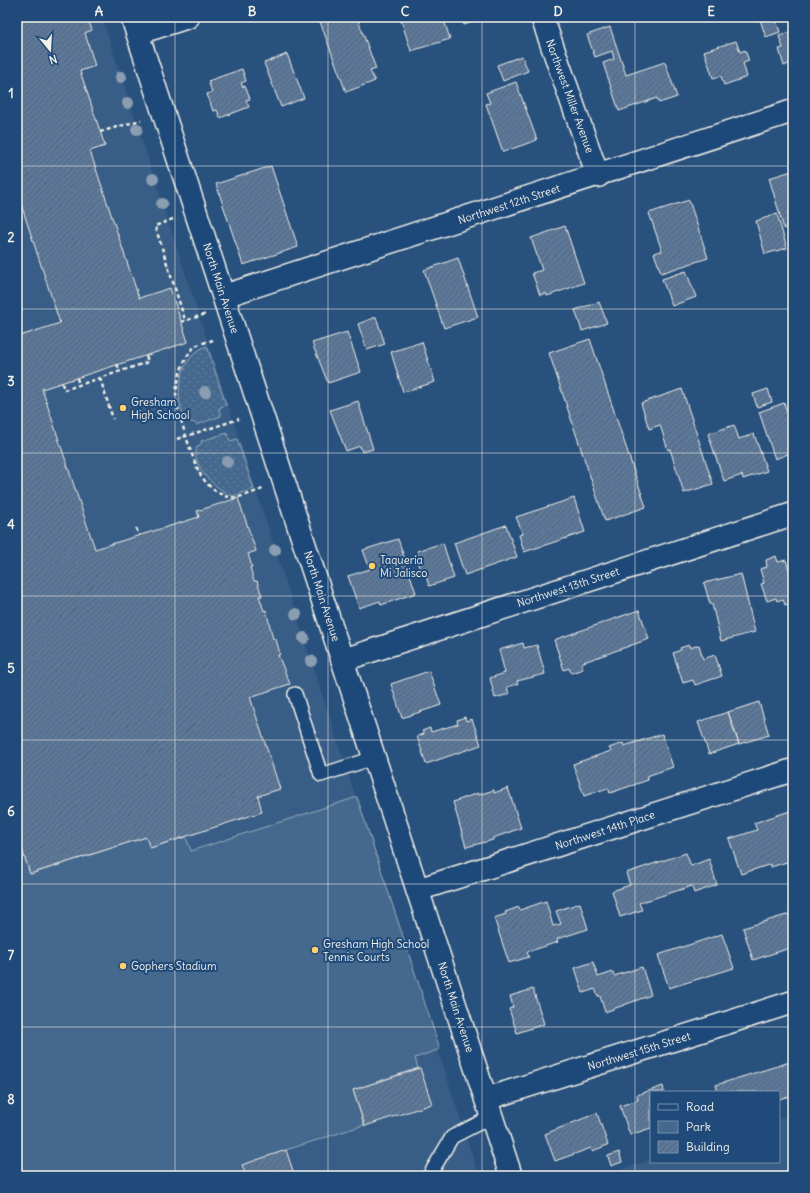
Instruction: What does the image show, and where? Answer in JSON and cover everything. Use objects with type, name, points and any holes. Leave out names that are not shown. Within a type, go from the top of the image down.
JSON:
[{"type":"street","points":[[135,25],[188,17]]},
{"type":"street","name":"Northwest Miller Avenue","points":[[542,17],[598,176]]},
{"type":"street","name":"North Main Avenue","points":[[135,25],[511,1176]]},
{"type":"street","name":"Northwest 12th Street","points":[[224,296],[598,176],[793,111]]},
{"type":"street","name":"Northwest 13th Street","points":[[343,660],[793,514]]},
{"type":"street","name":"Northwest 14th Place","points":[[417,890],[793,770]]},
{"type":"street","name":"Northwest 15th Street","points":[[488,1108],[793,1002]]},
{"type":"lane","points":[[295,694],[321,775],[374,758]]},
{"type":"lane","points":[[429,1176],[452,1137],[488,1108]]},
{"type":"path","points":[[100,132],[164,113]]},
{"type":"path","points":[[185,320],[155,226],[196,212]]},
{"type":"path","points":[[181,322],[196,317]]},
{"type":"path","points":[[236,334],[196,345],[183,365],[176,396],[198,471],[213,489],[226,496],[234,498],[284,482]]},
{"type":"path","points":[[62,383],[64,390],[148,362],[146,355]]},
{"type":"path","points":[[117,364],[120,371]]},
{"type":"path","points":[[77,378],[79,385]]},
{"type":"path","points":[[100,378],[113,419]]},
{"type":"path","points":[[177,439],[261,412]]},
{"type":"path","points":[[136,528],[138,536]]},
{"type":"shaded area","name":"Gresham High School","points":[[17,17],[102,17],[479,1176],[17,1176]]},
{"type":"shaded area","points":[[793,1115],[793,1176],[601,1176],[650,1160],[650,1163],[780,1163],[780,1119]]},
{"type":"green space","points":[[207,346],[226,405],[219,408],[221,416],[196,425],[195,423],[187,421],[182,412],[179,390],[181,378],[190,358]]},
{"type":"green space","points":[[227,433],[230,441],[237,439],[254,489],[233,496],[220,489],[206,477],[197,462],[196,455],[197,447],[202,443],[201,441]]},
{"type":"green space","name":"Gophers Stadium","points":[[357,797],[440,1049],[415,1058],[418,1068],[353,1090],[364,1125],[286,1150],[246,1176],[17,1176],[17,847],[21,846],[31,874],[146,837],[150,848],[186,837],[191,851]]},
{"type":"building","points":[[17,17],[87,17],[92,30],[85,33],[95,66],[80,71],[105,146],[90,151],[139,298],[170,288],[188,342],[42,389],[95,549],[199,517],[197,511],[238,498],[256,551],[248,554],[252,567],[250,567],[254,581],[257,581],[262,596],[259,596],[264,611],[266,610],[273,639],[276,639],[280,654],[278,655],[290,684],[250,697],[280,789],[258,796],[262,812],[150,848],[146,837],[30,874],[21,846],[17,847],[17,327],[20,336],[60,323],[17,192]]},
{"type":"building","points":[[323,17],[357,17],[376,69],[370,71],[375,81],[346,92],[319,19]]},
{"type":"building","points":[[400,17],[443,17],[450,39],[411,51]]},
{"type":"building","points":[[462,17],[486,17],[464,25]]},
{"type":"building","points":[[759,17],[775,17],[780,32],[766,37]]},
{"type":"building","points":[[610,27],[626,75],[665,62],[677,97],[659,103],[657,98],[619,111],[603,63],[614,59],[612,51],[595,57],[587,35]]},
{"type":"building","points":[[793,31],[793,62],[784,66],[779,49],[783,48],[779,36]]},
{"type":"building","points":[[736,41],[740,52],[745,50],[749,61],[743,63],[747,77],[724,85],[721,76],[713,78],[704,51]]},
{"type":"building","points":[[287,54],[304,98],[281,107],[264,63]]},
{"type":"building","points":[[522,56],[528,71],[503,81],[497,65]]},
{"type":"building","points":[[242,69],[246,81],[241,83],[243,87],[245,86],[250,99],[246,100],[249,107],[220,118],[217,110],[213,111],[207,94],[212,92],[208,81]]},
{"type":"building","points":[[516,82],[537,140],[503,152],[486,104],[490,103],[486,93]]},
{"type":"building","points":[[793,165],[793,229],[792,226],[784,229],[769,178],[792,171],[790,166]]},
{"type":"building","points":[[271,166],[298,247],[243,265],[216,184]]},
{"type":"building","points":[[689,200],[708,258],[661,273],[654,253],[662,251],[649,213]]},
{"type":"building","points":[[777,214],[787,248],[765,254],[756,221]]},
{"type":"building","points":[[565,226],[584,283],[547,296],[546,293],[540,295],[532,273],[542,270],[531,238]]},
{"type":"building","points":[[458,258],[478,317],[444,328],[424,270]]},
{"type":"building","points":[[686,271],[696,297],[672,306],[662,279]]},
{"type":"building","points":[[599,302],[607,323],[582,331],[575,310]]},
{"type":"building","points":[[376,317],[385,344],[367,350],[358,324]]},
{"type":"building","points":[[347,332],[361,372],[328,383],[312,343]]},
{"type":"building","points":[[590,339],[646,507],[605,521],[549,353]]},
{"type":"building","points":[[422,342],[435,382],[403,392],[391,352]]},
{"type":"building","points":[[682,389],[713,484],[684,493],[670,449],[668,450],[660,425],[649,429],[641,403]]},
{"type":"building","points":[[768,389],[772,402],[757,407],[753,394]]},
{"type":"building","points":[[358,401],[373,449],[362,452],[360,446],[346,451],[330,410]]},
{"type":"building","points":[[784,403],[793,429],[793,452],[775,459],[759,412]]},
{"type":"building","points":[[734,425],[739,439],[754,434],[767,471],[743,479],[742,475],[724,481],[708,434]]},
{"type":"building","points":[[574,498],[585,532],[524,552],[519,535],[523,534],[516,517]]},
{"type":"building","points":[[506,525],[517,557],[465,575],[454,543]]},
{"type":"building","points":[[398,539],[416,593],[381,605],[380,601],[359,608],[348,576],[370,569],[363,550]]},
{"type":"building","points":[[443,543],[454,578],[429,586],[425,572],[421,573],[417,561],[420,560],[417,551]]},
{"type":"building","points":[[776,556],[778,562],[786,560],[793,584],[793,602],[785,605],[783,599],[777,601],[776,598],[767,601],[761,584],[764,583],[760,569],[767,567],[766,560]]},
{"type":"building","points":[[741,574],[755,632],[721,641],[712,604],[710,604],[704,583]]},
{"type":"building","points":[[639,610],[649,639],[581,663],[583,669],[571,673],[569,668],[564,670],[554,640]]},
{"type":"building","points":[[523,643],[524,648],[537,645],[545,674],[517,681],[518,684],[507,687],[509,694],[495,698],[490,678],[505,673],[499,650]]},
{"type":"building","points":[[689,645],[690,648],[699,645],[703,659],[715,655],[722,676],[695,685],[693,680],[683,683],[673,653],[681,650],[680,648]]},
{"type":"building","points":[[429,671],[441,705],[402,718],[391,684]]},
{"type":"building","points":[[759,702],[769,735],[739,744],[728,712]]},
{"type":"building","points":[[728,712],[739,744],[709,754],[698,722]]},
{"type":"building","points":[[465,717],[466,721],[472,719],[481,745],[426,764],[417,736],[424,734],[422,731],[430,728],[431,732],[458,724],[457,720]]},
{"type":"building","points":[[662,734],[673,767],[647,776],[648,780],[610,793],[608,788],[584,796],[573,764],[611,751],[609,748],[623,743],[624,746]]},
{"type":"building","points":[[508,788],[521,828],[493,838],[493,840],[466,847],[453,802],[478,793],[478,795],[494,790],[494,793]]},
{"type":"building","points":[[793,810],[793,860],[771,867],[771,864],[741,874],[729,839],[757,830],[754,823]]},
{"type":"building","points":[[686,853],[691,866],[709,859],[717,885],[694,893],[692,886],[639,903],[642,910],[620,917],[612,891],[630,885],[626,873]]},
{"type":"building","points":[[546,901],[553,926],[561,924],[556,911],[580,903],[588,929],[557,939],[558,942],[527,952],[529,957],[509,963],[494,918],[519,907],[520,910]]},
{"type":"building","points":[[793,913],[793,947],[753,960],[743,928]]},
{"type":"building","points":[[722,934],[734,968],[669,988],[658,955]]},
{"type":"building","points":[[593,962],[598,977],[613,972],[614,976],[642,967],[651,995],[605,1012],[600,996],[598,996],[595,989],[583,993],[575,968]]},
{"type":"building","points":[[533,989],[544,1024],[517,1033],[509,1009],[513,1007],[510,996]]},
{"type":"building","points":[[793,1061],[793,1095],[780,1099],[780,1091],[718,1091],[716,1085]]},
{"type":"building","points":[[420,1068],[432,1104],[365,1126],[353,1090]]},
{"type":"building","points":[[663,1086],[664,1091],[650,1091],[650,1128],[630,1135],[620,1106],[638,1100],[637,1095]]},
{"type":"building","points":[[597,1113],[608,1145],[592,1151],[591,1148],[555,1161],[545,1134]]},
{"type":"building","points":[[286,1150],[294,1174],[287,1176],[246,1176],[242,1165]]},
{"type":"building","points":[[619,1152],[622,1162],[611,1166],[608,1156]]},
{"type":"place","name":"Gresham High School","points":[[123,408]]},
{"type":"place","name":"Taquería Mi Jalisco","points":[[372,566]]},
{"type":"place","name":"Gresham High School Tennis Courts","points":[[315,950]]},
{"type":"place","name":"Gophers Stadium","points":[[123,966]]}]
